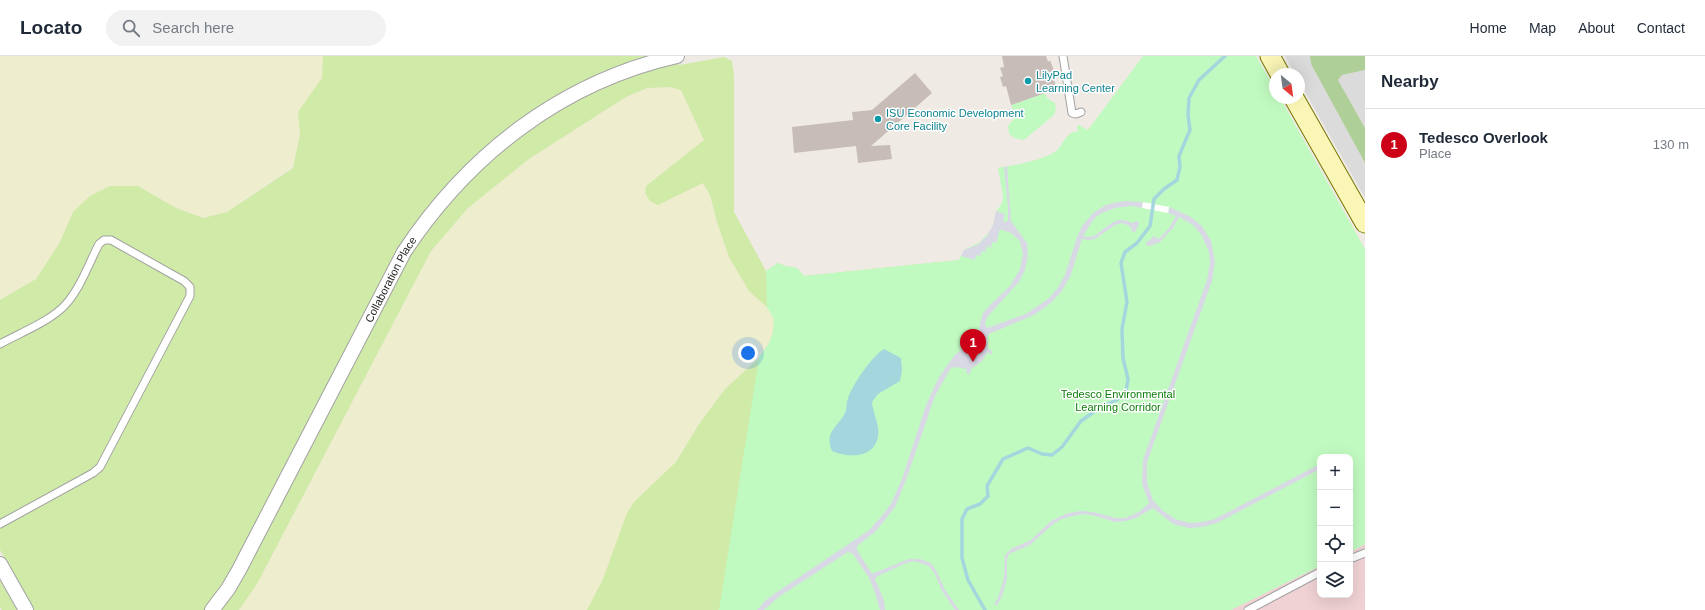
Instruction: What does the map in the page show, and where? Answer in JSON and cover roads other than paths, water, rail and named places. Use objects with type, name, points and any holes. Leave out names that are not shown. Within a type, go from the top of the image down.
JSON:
[{"type":"street","name":"Collaboration Place","points":[[212,610],[228,589],[239,570],[404,252],[455,185],[479,161],[501,143],[524,125],[563,100],[636,67],[677,56]]},
{"type":"street","points":[[1270,56],[1277,68]]},
{"type":"street","points":[[1297,104],[1365,222]]},
{"type":"street","points":[[0,564],[26,610]]},
{"type":"lane","points":[[1063,56],[1072,113],[1076,114],[1081,112]]},
{"type":"lane","points":[[0,344],[46,319],[66,304],[74,294],[99,244],[104,240],[111,240],[124,247],[184,281],[190,287],[190,296],[100,467],[0,524]]},
{"type":"lane","points":[[1353,558],[1365,553]]},
{"type":"lane","points":[[1248,610],[1317,574]]},
{"type":"water","points":[[884,349],[901,358],[902,371],[900,381],[878,394],[872,402],[878,428],[876,444],[872,449],[860,455],[845,455],[832,451],[830,445],[830,435],[845,413],[850,392],[858,378],[869,364]]},
{"type":"waterway","points":[[985,610],[968,580],[962,558],[962,519],[967,509],[980,504],[988,496],[987,486],[1003,459],[1028,448],[1042,454],[1052,455],[1062,447],[1081,421],[1102,406],[1117,400],[1126,391],[1128,379],[1123,358],[1122,329],[1127,302],[1121,263],[1125,252],[1137,243],[1150,226],[1154,199],[1164,189],[1177,180],[1180,167],[1179,156],[1190,130],[1188,115],[1189,98],[1199,80],[1225,56]]},
{"type":"place","name":"LilyPad Learning Center","points":[[1028,81]]},
{"type":"place","name":"ISU Economic Development Core Facility","points":[[878,119]]},
{"type":"place","name":"Tedesco Overlook","points":[[973,362]]},
{"type":"park label","name":"Tedesco Environmental Learning Corridor","points":[[1118,400]]}]
